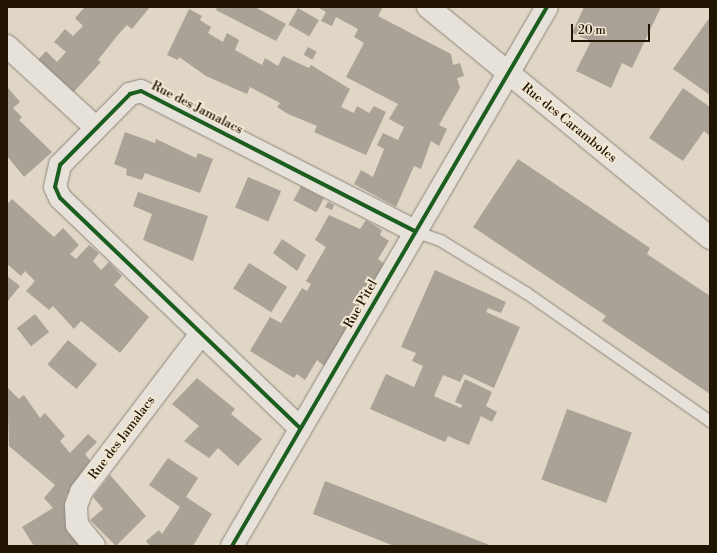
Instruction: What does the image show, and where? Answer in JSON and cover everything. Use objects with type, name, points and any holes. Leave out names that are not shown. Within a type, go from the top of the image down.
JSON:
[{"type":"street","name":"Rue des Caramboles","points":[[428,7],[710,238]]},
{"type":"street","name":"Rue Pitel","points":[[232,546],[414,231],[507,72],[547,7]]},
{"type":"street","points":[[7,46],[95,127]]},
{"type":"street","name":"Rue des Jamalacs","points":[[300,428],[200,335],[60,198],[55,187],[60,165],[95,127],[130,94],[141,90],[414,231]]},
{"type":"street","name":"Rue des Jamalacs","points":[[94,546],[77,525],[76,506],[81,492],[200,335]]},
{"type":"lane","points":[[414,231],[440,240],[525,292],[710,421]]},
{"type":"building","points":[[85,7],[150,7],[132,29],[127,25],[117,36],[98,60],[101,62],[71,95],[36,62],[46,51],[57,62],[66,52],[54,42],[65,29],[73,36],[83,26],[75,18]]},
{"type":"building","points":[[217,7],[255,7],[286,24],[276,41],[216,10]]},
{"type":"building","points":[[317,7],[383,7],[378,16],[451,54],[453,65],[460,63],[464,76],[457,78],[460,88],[439,125],[447,129],[439,146],[431,141],[421,169],[414,166],[396,207],[354,184],[361,170],[373,177],[384,149],[377,145],[383,133],[398,140],[404,127],[389,119],[398,104],[346,77],[364,43],[354,37],[358,29],[336,17],[332,26],[321,21],[326,12]]},
{"type":"building","points":[[584,7],[661,7],[632,68],[622,63],[611,88],[576,71],[591,41],[572,33]]},
{"type":"building","points":[[298,8],[319,20],[309,36],[288,24]]},
{"type":"building","points":[[189,9],[202,16],[200,20],[211,27],[208,33],[223,42],[227,33],[239,40],[235,50],[262,65],[265,58],[278,66],[283,56],[309,68],[311,65],[350,89],[341,107],[354,113],[357,106],[369,113],[374,106],[386,112],[366,155],[314,132],[317,126],[288,114],[277,107],[280,103],[250,87],[247,94],[206,76],[179,57],[178,60],[167,55]]},
{"type":"building","points":[[710,17],[710,95],[673,69]]},
{"type":"building","points":[[308,47],[317,52],[312,60],[304,55]]},
{"type":"building","points":[[8,88],[20,102],[13,108],[22,117],[19,120],[52,152],[24,177],[7,156]]},
{"type":"building","points":[[683,88],[710,107],[710,136],[704,131],[683,161],[649,138]]},
{"type":"building","points":[[125,132],[155,143],[156,139],[196,158],[198,153],[213,159],[200,193],[145,173],[142,180],[126,175],[127,169],[114,164]]},
{"type":"building","points":[[518,159],[650,248],[647,254],[710,296],[710,394],[602,321],[606,316],[473,227]]},
{"type":"building","points":[[248,177],[281,191],[268,221],[235,207]]},
{"type":"building","points":[[301,186],[324,198],[316,212],[293,200]]},
{"type":"building","points":[[138,192],[208,216],[193,261],[143,240],[152,214],[133,206]]},
{"type":"building","points":[[12,199],[54,237],[63,228],[79,245],[70,254],[76,259],[89,245],[99,253],[93,261],[101,270],[109,262],[122,276],[114,285],[149,317],[120,353],[81,321],[74,329],[53,306],[49,310],[26,291],[35,281],[25,271],[21,276],[7,264],[7,204]]},
{"type":"building","points":[[328,202],[334,205],[332,210],[325,207]]},
{"type":"building","points":[[329,215],[360,229],[366,220],[382,230],[380,235],[389,241],[378,259],[386,265],[324,366],[317,360],[305,380],[297,374],[294,378],[250,351],[270,317],[281,323],[302,288],[307,291],[311,284],[306,281],[326,247],[315,240]]},
{"type":"building","points":[[282,239],[306,255],[297,271],[273,253]]},
{"type":"building","points":[[249,263],[287,287],[271,312],[233,288]]},
{"type":"building","points":[[435,270],[506,302],[501,313],[488,308],[486,312],[520,327],[494,388],[464,374],[460,382],[443,375],[434,396],[461,408],[462,405],[455,402],[465,379],[492,392],[486,406],[497,412],[492,422],[481,416],[469,445],[448,436],[445,442],[370,409],[386,374],[414,387],[423,366],[412,361],[416,353],[401,347]]},
{"type":"building","points":[[7,276],[20,286],[7,302]]},
{"type":"building","points":[[35,314],[49,332],[31,346],[17,328]]},
{"type":"building","points":[[68,340],[97,364],[77,389],[47,365]]},
{"type":"building","points":[[197,378],[235,409],[231,414],[262,439],[238,466],[218,448],[209,458],[184,441],[199,426],[172,404]]},
{"type":"building","points":[[7,387],[19,399],[24,395],[40,418],[45,413],[65,436],[60,441],[70,453],[88,434],[97,442],[85,454],[95,467],[90,474],[66,496],[65,521],[79,544],[76,546],[34,546],[22,527],[53,508],[44,498],[55,485],[9,446]]},
{"type":"building","points":[[567,409],[632,433],[606,503],[541,479]]},
{"type":"building","points":[[168,458],[198,478],[186,497],[212,514],[193,546],[150,546],[146,541],[159,530],[162,534],[180,507],[149,485]]},
{"type":"building","points":[[110,475],[146,516],[116,546],[90,520],[103,509],[93,497]]},
{"type":"building","points":[[325,481],[492,546],[394,546],[313,514]]},
{"type":"cycle path","points":[[232,546],[547,7]]},
{"type":"cycle path","points":[[300,428],[60,198],[55,187],[60,165],[130,94],[141,91],[414,231]]}]
